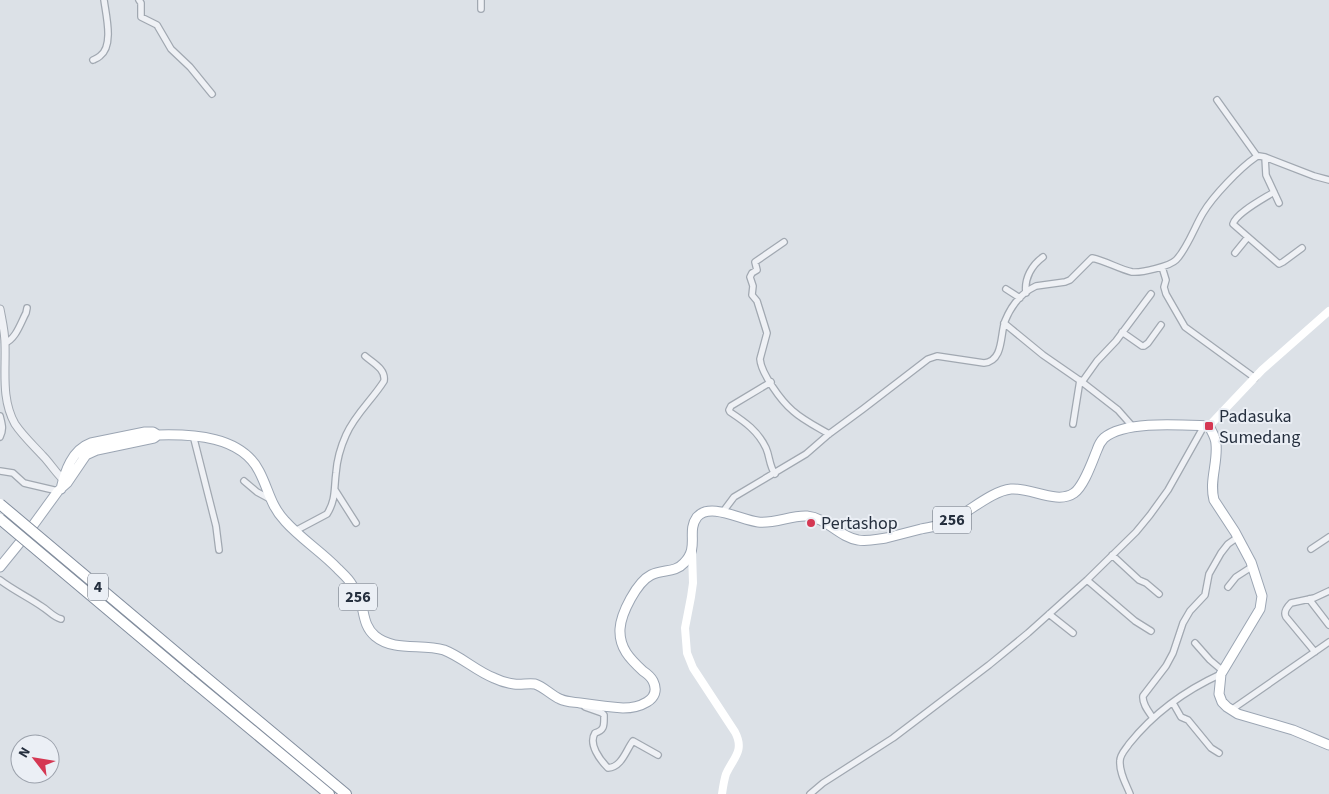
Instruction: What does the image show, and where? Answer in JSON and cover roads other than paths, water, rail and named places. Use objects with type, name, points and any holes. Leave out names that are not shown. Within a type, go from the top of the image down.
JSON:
[{"type":"highway","name":"4","points":[[0,504],[346,794]]},
{"type":"highway","name":"4","points":[[0,519],[329,794]]},
{"type":"main road","points":[[1329,310],[1254,378],[1206,426],[1216,443],[1213,477],[1214,500],[1238,537],[1253,566],[1262,596],[1262,604],[1257,614],[1222,672],[1219,694],[1222,702],[1238,714],[1293,730],[1329,745]]},
{"type":"main road","name":"256","points":[[692,551],[694,524],[700,514],[708,511],[756,522],[772,522],[811,516],[852,539],[860,541],[884,538],[945,523],[1008,490],[1013,489],[1052,497],[1064,497],[1073,494],[1083,480],[1101,441],[1113,432],[1133,427],[1175,424],[1206,426]]},
{"type":"main road","name":"256","points":[[62,486],[64,475],[72,458],[85,445],[97,446],[121,442],[145,432],[153,432],[158,435],[193,435],[226,444],[242,452],[253,461],[261,474],[270,499],[284,520],[333,564],[352,584],[363,609],[364,621],[370,631],[381,640],[389,643],[442,650],[503,682],[539,685],[567,702],[632,708],[646,704],[651,699],[655,691],[653,680],[629,658],[624,650],[621,638],[621,622],[626,606],[647,578],[651,575],[672,571],[681,567]]},
{"type":"main road","name":"256","points":[[0,567],[86,456],[97,446]]},
{"type":"main road","points":[[692,551],[681,567],[693,582]]},
{"type":"main road","points":[[692,551],[693,582],[685,628],[687,652],[693,668],[730,725],[738,741],[738,752],[727,771],[722,794]]},
{"type":"street","points":[[93,60],[101,56],[108,43],[108,26],[104,0]]},
{"type":"street","points":[[139,0],[142,18],[157,25],[171,49],[190,67],[212,94]]},
{"type":"street","points":[[480,0],[481,9]]},
{"type":"street","points":[[1217,100],[1257,156]]},
{"type":"street","points":[[722,513],[729,502],[742,492],[806,454],[829,434],[928,359],[937,356],[984,362],[990,361],[999,350],[1004,322],[1010,310],[1020,298],[1036,286],[1070,280],[1092,258],[1132,272],[1170,264],[1177,259],[1204,211],[1213,199],[1257,156],[1265,157],[1329,180]]},
{"type":"street","points":[[1265,157],[1266,175],[1279,203]]},
{"type":"street","points":[[1274,192],[1240,215],[1233,222],[1234,225],[1278,264],[1302,248]]},
{"type":"street","points":[[1235,253],[1248,237]]},
{"type":"street","points":[[784,242],[755,262],[757,270],[750,277],[753,286],[752,296],[758,301],[767,335],[760,360],[769,380],[794,412],[829,434]]},
{"type":"street","points":[[1026,293],[1025,286],[1029,271],[1043,257]]},
{"type":"street","points":[[1162,267],[1166,280],[1164,288],[1166,294],[1185,327],[1254,378]]},
{"type":"street","points":[[1006,289],[1020,298]]},
{"type":"street","points":[[1073,424],[1081,381],[1151,294]]},
{"type":"street","points":[[5,343],[12,338],[27,308]]},
{"type":"street","points":[[0,309],[5,343],[5,386],[9,411],[23,434],[49,462],[62,486]]},
{"type":"street","points":[[1004,322],[1043,355],[1081,381],[1118,410],[1133,427]]},
{"type":"street","points":[[1122,332],[1144,346],[1161,325]]},
{"type":"street","points":[[295,531],[326,514],[332,504],[337,464],[346,434],[358,414],[385,378],[382,370],[365,356]]},
{"type":"street","points":[[769,380],[731,406],[729,410],[756,432],[765,446],[770,465],[775,474]]},
{"type":"street","points":[[0,416],[3,426],[0,437]]},
{"type":"street","points":[[810,794],[823,782],[893,738],[989,665],[1087,580],[1136,532],[1166,494],[1206,426]]},
{"type":"street","points":[[193,435],[216,526],[219,550]]},
{"type":"street","points":[[0,471],[13,473],[28,484],[62,486]]},
{"type":"street","points":[[244,481],[257,492],[270,499]]},
{"type":"street","points":[[335,490],[356,523]]},
{"type":"street","points":[[1153,718],[1144,705],[1143,696],[1166,666],[1173,653],[1183,623],[1190,611],[1205,595],[1209,574],[1221,553],[1228,544],[1238,537]]},
{"type":"street","points":[[1311,549],[1329,537]]},
{"type":"street","points":[[1112,555],[1139,580],[1146,583],[1159,594]]},
{"type":"street","points":[[1228,587],[1236,577],[1253,566]]},
{"type":"street","points":[[0,580],[61,619]]},
{"type":"street","points":[[1087,580],[1134,621],[1151,631]]},
{"type":"street","points":[[1314,652],[1284,615],[1291,603],[1309,599],[1329,591]]},
{"type":"street","points":[[1309,599],[1329,625]]},
{"type":"street","points":[[1049,614],[1073,633]]},
{"type":"street","points":[[1232,710],[1329,642]]},
{"type":"street","points":[[1130,794],[1122,775],[1121,757],[1139,732],[1153,718],[1173,703],[1222,672],[1194,643]]},
{"type":"street","points":[[576,702],[604,714],[603,730],[595,733],[592,739],[598,756],[608,768],[612,768],[620,762],[633,741],[658,755]]},
{"type":"street","points":[[1173,703],[1180,717],[1188,720],[1211,748],[1219,753]]},
{"type":"place","name":"Padasuka Sumedang","points":[[1209,426]]},
{"type":"place","name":"Pertashop","points":[[811,523]]}]
